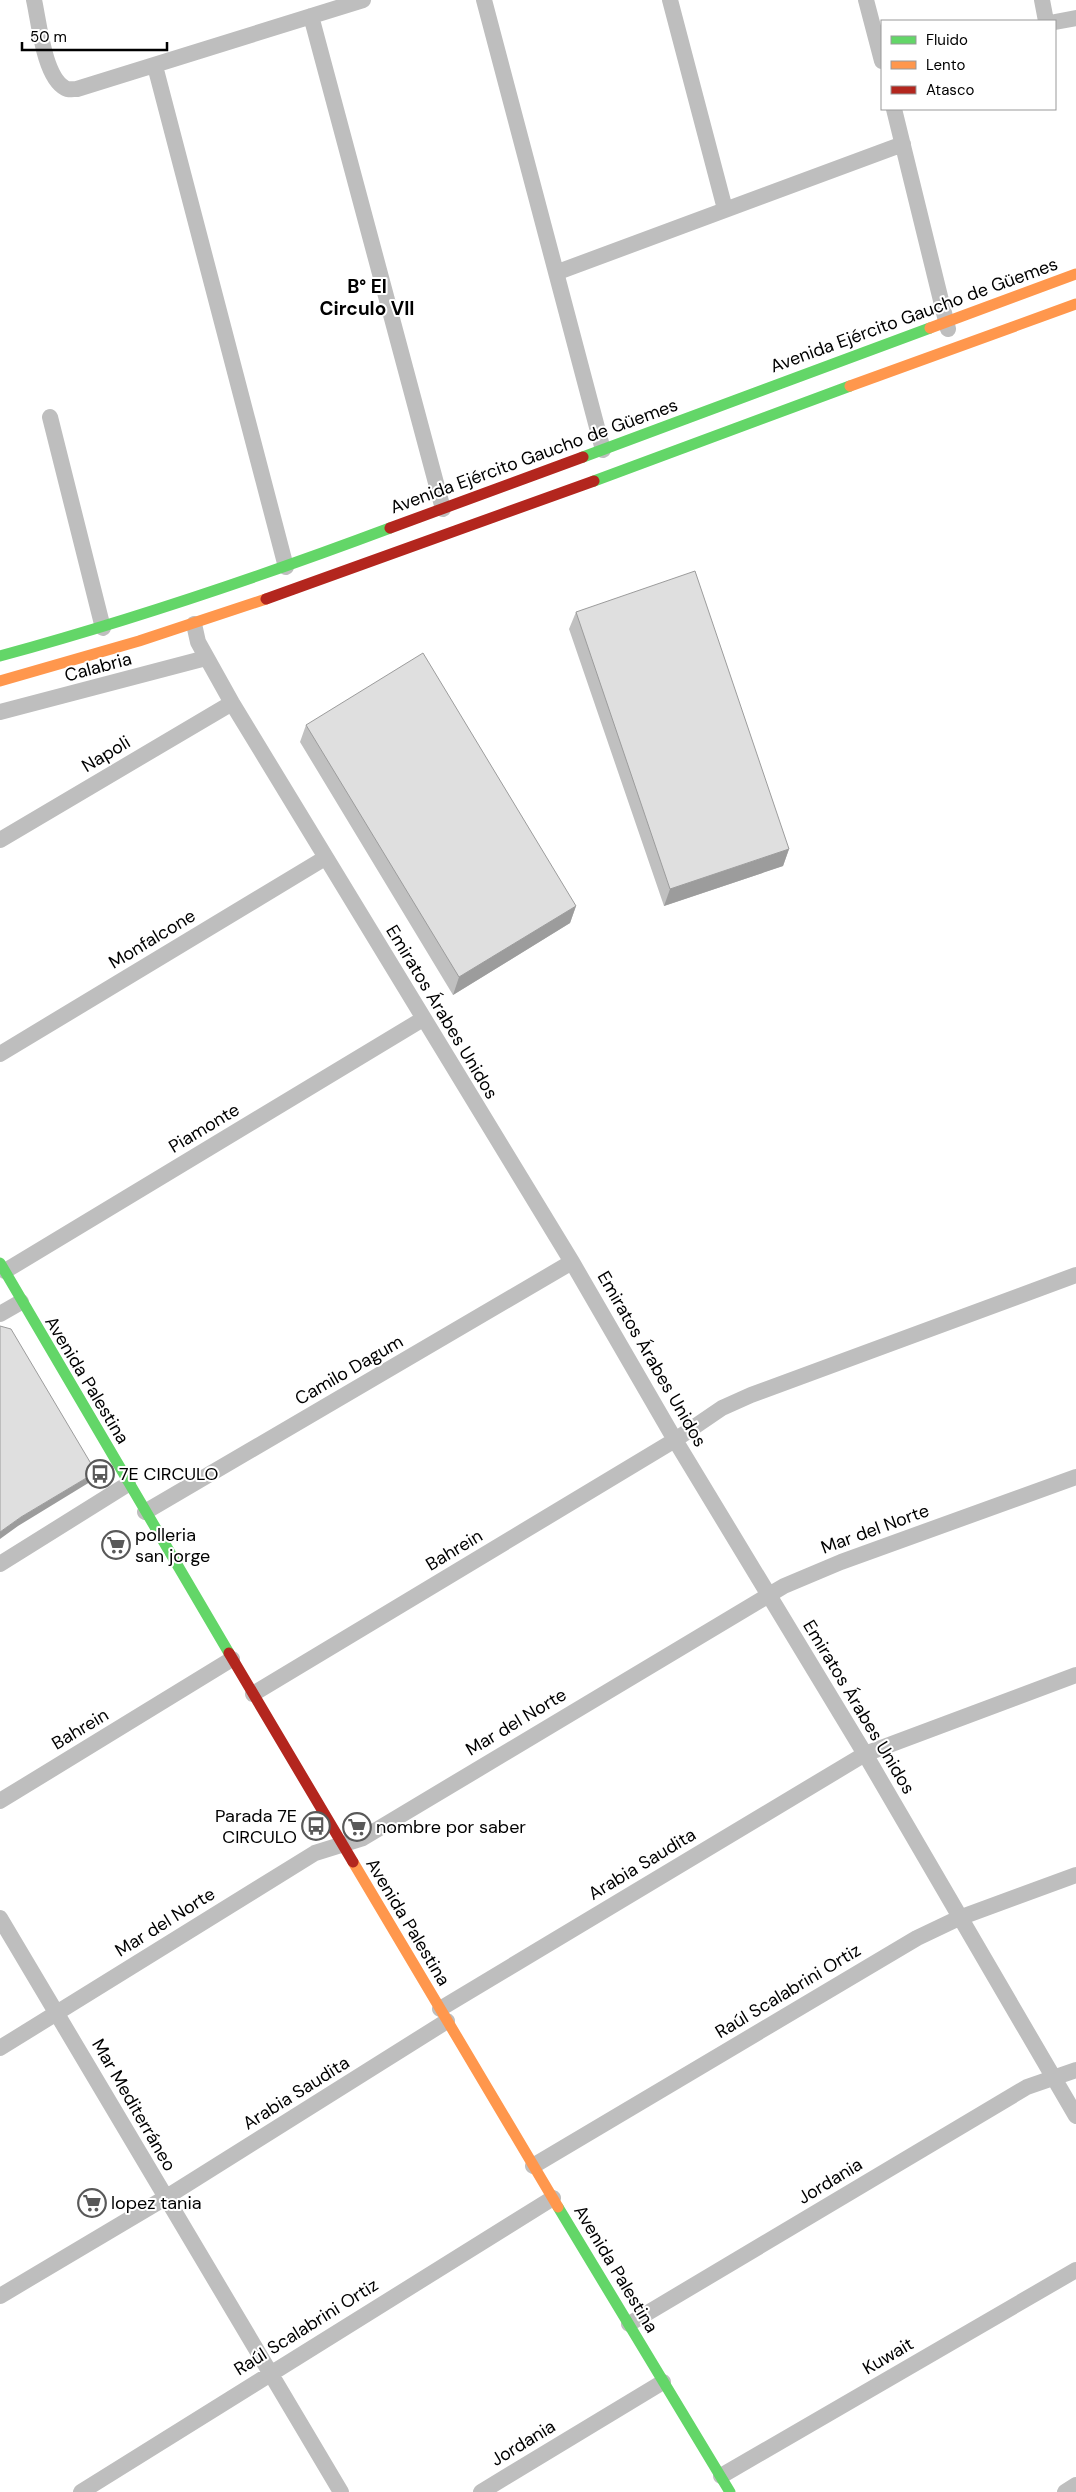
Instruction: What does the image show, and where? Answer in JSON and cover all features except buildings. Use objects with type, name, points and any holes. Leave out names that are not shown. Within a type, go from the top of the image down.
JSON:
[{"type":"main road","name":"Avenida Ejército Gaucho de Güemes","points":[[0,656],[103,628],[286,567],[1076,274]]},
{"type":"main road","points":[[0,681],[72,662],[194,624],[445,535],[1076,304]]},
{"type":"main road","name":"Avenida Palestina","points":[[2,1267],[20,1302],[232,1660],[254,1694],[533,2166],[730,2492]]},
{"type":"street","points":[[34,0],[49,66],[56,80],[66,89],[77,90],[363,0]]},
{"type":"street","points":[[484,0],[558,272],[603,450]]},
{"type":"street","points":[[670,0],[725,209]]},
{"type":"street","points":[[866,0],[881,55]]},
{"type":"street","points":[[1042,0],[1046,20]]},
{"type":"street","points":[[311,16],[443,509]]},
{"type":"street","points":[[1056,22],[1076,18]]},
{"type":"street","points":[[155,66],[286,567]]},
{"type":"street","points":[[894,110],[952,349]]},
{"type":"street","points":[[558,272],[903,144]]},
{"type":"street","points":[[50,417],[103,628]]},
{"type":"street","name":"Emiratos Árabes Unidos","points":[[194,624],[198,642],[232,703],[572,1262],[675,1440],[865,1754],[1076,2116]]},
{"type":"street","name":"Calabria","points":[[0,712],[206,658]]},
{"type":"street","name":"Napoli","points":[[0,840],[232,703]]},
{"type":"street","name":"Monfalcone","points":[[0,1054],[325,858]]},
{"type":"street","name":"Piamonte","points":[[2,1267],[423,1019]]},
{"type":"street","name":"Camilo Dagum","points":[[145,1512],[572,1262]]},
{"type":"street","name":"Bahrein","points":[[254,1694],[675,1440],[722,1408],[751,1395],[1076,1275]]},
{"type":"street","points":[[0,1314],[20,1302]]},
{"type":"street","name":"Mar del Norte","points":[[0,2048],[315,1853],[363,1838],[768,1594],[841,1562],[1076,1477]]},
{"type":"street","points":[[0,1564],[128,1484]]},
{"type":"street","name":"Bahrein","points":[[0,1801],[232,1660]]},
{"type":"street","name":"Arabia Saudita","points":[[0,2296],[165,2198],[444,2015],[865,1754],[1076,1675]]},
{"type":"street","name":"Raúl Scalabrini Ortiz","points":[[533,2166],[917,1938],[959,1918],[1076,1875]]},
{"type":"street","name":"Mar Mediterráneo","points":[[0,1918],[341,2492]]},
{"type":"street","name":"Jordania","points":[[629,2324],[1027,2087],[1076,2070]]},
{"type":"street","name":"Raúl Scalabrini Ortiz","points":[[81,2492],[553,2198]]},
{"type":"street","name":"Kuwait","points":[[721,2476],[1076,2270]]},
{"type":"street","name":"Jordania","points":[[481,2492],[663,2382]]},
{"type":"street","points":[[1065,2492],[1076,2486]]},
{"type":"traffic: fast","points":[[583,457],[930,328]]},
{"type":"traffic: fast","points":[[594,481],[850,386]]},
{"type":"traffic: fast","points":[[0,656],[99,628],[294,563],[390,528]]},
{"type":"traffic: fast","points":[[0,1263],[229,1653]]},
{"type":"traffic: fast","points":[[558,2207],[730,2492]]},
{"type":"traffic: slow","points":[[930,328],[1076,274]]},
{"type":"traffic: slow","points":[[850,386],[1076,304]]},
{"type":"traffic: slow","points":[[0,681],[139,641],[266,599]]},
{"type":"traffic: slow","points":[[353,1862],[558,2207]]},
{"type":"traffic: jam","points":[[390,528],[583,457]]},
{"type":"traffic: jam","points":[[266,599],[594,481]]},
{"type":"traffic: jam","points":[[229,1653],[353,1862]]},
{"type":"place","name":"7E CIRCULO","points":[[100,1474]]},
{"type":"place","name":"polleria san jorge","points":[[116,1545]]},
{"type":"place","name":"Parada 7E CIRCULO","points":[[316,1826]]},
{"type":"place","name":"nombre por saber","points":[[357,1827]]},
{"type":"place","name":"lopez tania","points":[[92,2203]]},
{"type":"district","name":"B° El Circulo VII","points":[[367,297]]}]
